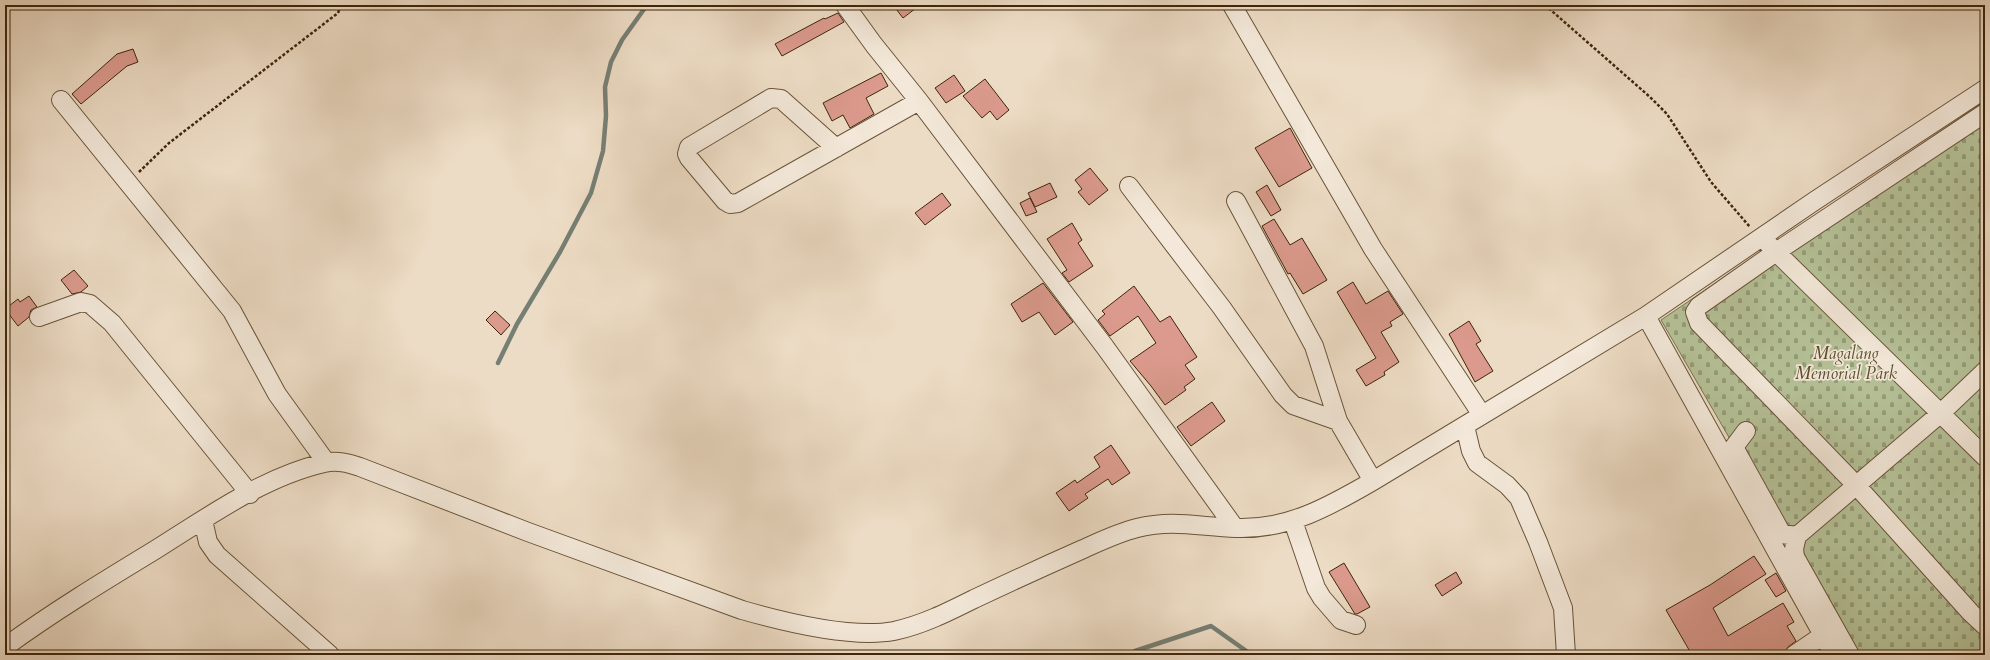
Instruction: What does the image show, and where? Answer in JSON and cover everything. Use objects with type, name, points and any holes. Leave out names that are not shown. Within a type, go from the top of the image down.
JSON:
[{"type":"street","points":[[845,5],[920,101],[1105,347],[1235,528]]},
{"type":"street","points":[[1232,5],[1373,249],[1482,415]]},
{"type":"street","points":[[5,648],[86,593],[203,520],[290,474],[326,462],[343,462],[360,467],[528,532],[742,610],[781,621],[841,630],[867,632],[892,631],[937,617],[1035,570],[1112,536],[1136,528],[1182,523],[1235,528],[1254,528],[1292,521],[1332,505],[1646,316],[1985,89]]},
{"type":"street","points":[[836,148],[781,99],[771,98],[689,147],[687,154],[725,202],[734,204],[836,148],[920,101]]},
{"type":"street","points":[[61,100],[232,311],[277,394],[326,462]]},
{"type":"street","points":[[1985,113],[1776,252],[1699,306],[1696,312],[1699,323],[1856,486],[1971,613],[1985,626]]},
{"type":"street","points":[[1129,186],[1222,308],[1283,395],[1293,405],[1338,420]]},
{"type":"street","points":[[1236,200],[1314,346],[1338,420],[1373,481]]},
{"type":"street","points":[[1761,238],[1941,413],[1985,458]]},
{"type":"street","points":[[39,318],[81,302],[90,304],[112,323],[250,494]]},
{"type":"street","points":[[1646,316],[1822,636],[1834,655]]},
{"type":"street","points":[[1850,655],[1794,557],[1797,536],[1941,413],[1985,371]]},
{"type":"street","points":[[1465,426],[1471,451],[1476,463],[1507,485],[1519,498],[1563,608],[1566,655]]},
{"type":"street","points":[[1746,431],[1734,447],[1782,534],[1797,536]]},
{"type":"street","points":[[203,520],[208,542],[217,555],[330,655]]},
{"type":"street","points":[[1292,521],[1316,588],[1322,598],[1341,620],[1356,625]]},
{"type":"street","points":[[1794,655],[1822,636]]},
{"type":"path","points":[[5,13],[14,5]]},
{"type":"path","points":[[128,181],[169,144],[338,13],[341,5]]},
{"type":"path","points":[[1546,5],[1650,97],[1667,114],[1711,182],[1733,209],[1761,238]]},
{"type":"green space","name":"Magalang Memorial Park","points":[[1985,101],[1985,655],[1848,655],[1814,584],[1661,320]]},
{"type":"building","points":[[893,5],[920,5],[903,18]]},
{"type":"building","points":[[838,13],[844,22],[782,56],[775,44],[824,18],[825,19]]},
{"type":"building","points":[[133,49],[138,62],[127,66],[81,104],[72,94],[117,54]]},
{"type":"building","points":[[881,73],[888,86],[866,98],[874,114],[850,128],[843,115],[832,121],[823,103]]},
{"type":"building","points":[[954,75],[965,91],[946,103],[935,88]]},
{"type":"building","points":[[985,79],[1009,110],[997,120],[990,111],[982,118],[963,96]]},
{"type":"building","points":[[1290,128],[1312,168],[1279,187],[1255,148]]},
{"type":"building","points":[[1090,168],[1108,190],[1089,205],[1078,192],[1082,189],[1075,180]]},
{"type":"building","points":[[1050,183],[1057,197],[1035,207],[1028,193]]},
{"type":"building","points":[[1267,185],[1281,210],[1271,216],[1256,192]]},
{"type":"building","points":[[942,193],[951,205],[925,225],[915,213]]},
{"type":"building","points":[[1030,198],[1037,212],[1026,216],[1020,203]]},
{"type":"building","points":[[1274,219],[1290,245],[1302,238],[1327,280],[1303,294],[1290,273],[1288,274],[1262,226]]},
{"type":"building","points":[[1072,223],[1082,240],[1078,243],[1093,266],[1069,282],[1062,273],[1067,270],[1047,239]]},
{"type":"building","points":[[74,270],[88,286],[81,292],[72,294],[61,280]]},
{"type":"building","points":[[1353,282],[1366,304],[1388,291],[1403,314],[1390,322],[1392,326],[1381,332],[1399,362],[1384,372],[1385,375],[1366,386],[1356,370],[1376,358],[1337,292]]},
{"type":"building","points":[[1043,283],[1073,322],[1055,335],[1039,312],[1022,322],[1011,304]]},
{"type":"building","points":[[1134,286],[1160,322],[1170,316],[1197,357],[1185,365],[1195,379],[1184,387],[1186,390],[1165,405],[1130,361],[1156,343],[1138,316],[1110,336],[1098,320],[1105,314],[1102,311]]},
{"type":"building","points":[[29,296],[37,307],[31,310],[29,317],[18,326],[5,309],[18,299],[20,302]]},
{"type":"building","points":[[495,311],[510,325],[501,335],[486,320]]},
{"type":"building","points":[[1469,321],[1481,341],[1476,344],[1493,371],[1475,382],[1449,334]]},
{"type":"building","points":[[1212,402],[1225,421],[1191,446],[1177,427]]},
{"type":"building","points":[[1111,445],[1130,473],[1112,485],[1108,479],[1085,494],[1088,498],[1069,511],[1056,493],[1075,480],[1077,483],[1100,467],[1094,457]]},
{"type":"building","points":[[1754,556],[1766,574],[1713,608],[1728,636],[1783,603],[1794,622],[1787,626],[1796,641],[1788,647],[1784,655],[1692,655],[1666,610],[1710,585]]},
{"type":"building","points":[[1344,563],[1370,607],[1357,614],[1355,614],[1329,572]]},
{"type":"building","points":[[1456,572],[1462,583],[1442,596],[1435,585]]},
{"type":"building","points":[[1776,573],[1786,591],[1776,597],[1765,580]]},
{"type":"waterway","points":[[498,363],[517,324],[560,252],[591,193],[603,151],[606,116],[605,87],[611,62],[622,40],[647,5]]},
{"type":"waterway","points":[[1133,655],[1135,651],[1211,626],[1252,655]]}]
